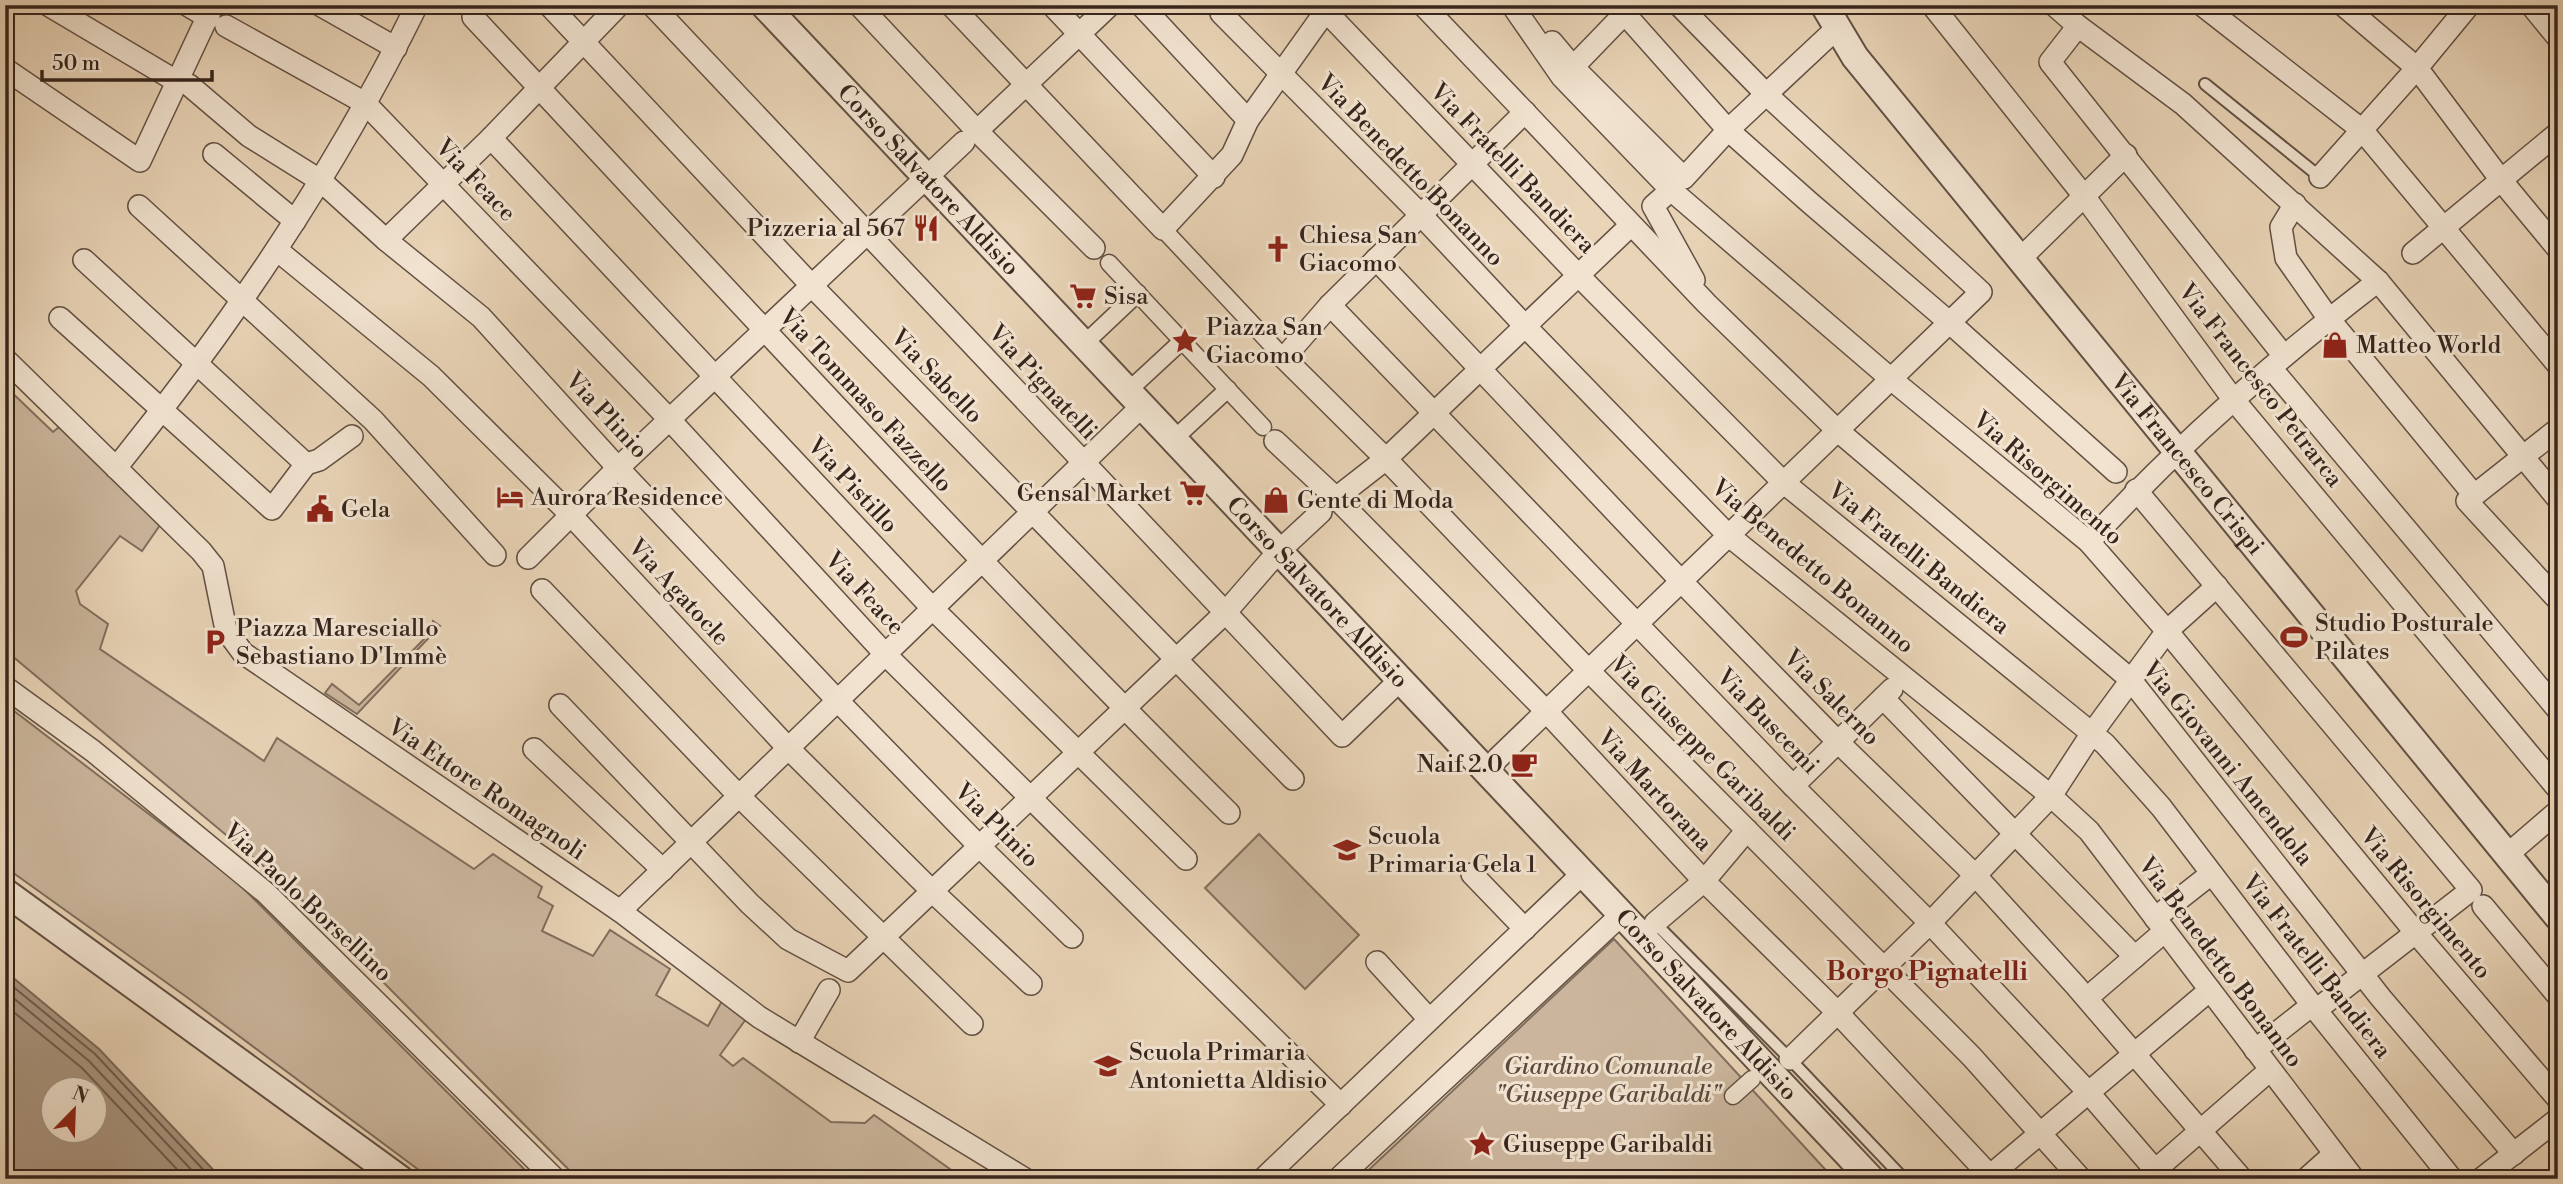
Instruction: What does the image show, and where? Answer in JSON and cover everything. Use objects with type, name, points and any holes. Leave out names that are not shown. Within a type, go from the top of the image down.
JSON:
[{"type":"street","name":"Via Plinio","points":[[48,5],[183,83],[249,135],[321,181],[386,240],[481,317],[618,468],[838,701],[1072,937]]},
{"type":"street","name":"Via Feace","points":[[187,5],[216,16],[365,103],[670,420],[886,655],[1341,1105]]},
{"type":"street","points":[[320,5],[396,48]]},
{"type":"street","points":[[116,468],[163,410],[244,300],[321,181],[396,48],[417,5]]},
{"type":"street","name":"Via Sabello","points":[[549,5],[812,286],[1178,658],[1293,779]]},
{"type":"street","points":[[386,240],[491,138],[538,86],[619,5]]},
{"type":"street","name":"Via Pignatelli","points":[[652,5],[1342,736],[1400,680]]},
{"type":"street","name":"Corso Salvatore Aldisio","points":[[764,5],[1871,1179]]},
{"type":"street","points":[[859,5],[970,137],[1102,255],[1269,434]]},
{"type":"street","points":[[951,5],[1284,358],[1330,305],[1525,112]]},
{"type":"street","points":[[1052,5],[1214,177]]},
{"type":"street","points":[[528,558],[618,468],[1110,5]]},
{"type":"street","points":[[1142,5],[1248,120]]},
{"type":"street","name":"Via Benedetto Bonanno","points":[[1221,5],[1221,13],[1728,535],[2051,796],[2089,831],[2354,1179]]},
{"type":"street","name":"Via Giovanni Amendola","points":[[1423,5],[1631,225],[1837,430],[2130,679],[2362,974],[2514,1154]]},
{"type":"street","points":[[1486,772],[1588,670],[1981,292],[1767,95],[1679,5]]},
{"type":"street","name":"Via Francesco Petrarca","points":[[1932,5],[2084,196],[2233,400],[2558,789]]},
{"type":"street","points":[[2054,5],[2078,26],[2183,103],[2378,281],[2558,499]]},
{"type":"street","points":[[2202,5],[2362,130],[2558,365]]},
{"type":"street","points":[[2320,177],[2469,5]]},
{"type":"street","points":[[2530,5],[2558,38]]},
{"type":"street","points":[[1163,229],[1233,155],[1248,120],[1325,7]]},
{"type":"street","name":"Via Fratelli Bandiera","points":[[1325,7],[1578,275],[1783,482],[2105,744],[2161,807],[2314,1008],[2452,1179]]},
{"type":"street","points":[[1573,66],[1625,8],[1728,130],[1949,321],[2116,472]]},
{"type":"street","points":[[2355,9],[2417,68],[2501,180],[2558,249]]},
{"type":"street","name":"Via Risorgimento","points":[[1521,10],[1677,184]]},
{"type":"street","name":"Via Risorgimento","points":[[1521,10],[1562,77],[1891,379],[2089,542],[2167,631],[2416,933],[2558,1099]]},
{"type":"street","points":[[5,69],[140,161],[216,16]]},
{"type":"street","points":[[1677,184],[1728,130],[1767,95],[1830,16]]},
{"type":"street","name":"Via Francesco Crispi","points":[[1830,16],[1855,57],[2558,917]]},
{"type":"street","name":"Via Tommaso Fazzello","points":[[473,17],[982,562],[1229,813]]},
{"type":"street","points":[[2078,26],[2050,62],[2126,155],[2278,362],[2558,710]]},
{"type":"street","points":[[2413,253],[2556,136]]},
{"type":"street","name":"Via Pistillo","points":[[491,138],[933,609],[1186,859]]},
{"type":"street","points":[[214,154],[295,221]]},
{"type":"street","points":[[2020,259],[2126,155]]},
{"type":"street","name":"Via Giovanni Amendola","points":[[1677,184],[1653,206],[1707,303]]},
{"type":"street","points":[[2295,204],[2281,227],[2287,258],[2329,319],[2471,498],[2558,600]]},
{"type":"street","points":[[139,205],[373,420],[495,555]]},
{"type":"street","points":[[560,705],[750,904],[788,939],[848,971],[1225,613],[1278,552],[1328,505],[1386,459],[1631,225]]},
{"type":"street","name":"Via Agatocle","points":[[276,250],[431,376],[570,514],[788,748],[933,892],[1031,984]]},
{"type":"street","name":"Via Salerno","points":[[1376,259],[1681,581],[1838,742],[1976,876],[2087,998],[2242,1179]]},
{"type":"street","points":[[85,260],[306,464]]},
{"type":"street","points":[[2089,542],[2136,490],[2233,400],[2378,281]]},
{"type":"street","points":[[1083,345],[1138,293]]},
{"type":"street","name":"Via Buscemi","points":[[1330,305],[1793,786],[1930,923],[2088,1092],[2154,1176]]},
{"type":"street","points":[[60,318],[272,509],[306,464],[320,460],[373,420]]},
{"type":"street","points":[[620,911],[1084,464],[1182,341]]},
{"type":"street","name":"Via Giuseppe Garibaldi","points":[[1284,358],[1386,459],[1588,670],[1972,1057],[2081,1179]]},
{"type":"street","name":"Via Ettore Romagnoli","points":[[5,359],[201,551],[213,566],[226,630],[243,653],[620,911],[759,1017],[1025,1179]]},
{"type":"street","points":[[1174,439],[1228,389]]},
{"type":"street","points":[[2471,498],[2558,429]]},
{"type":"street","name":"Via Martorana","points":[[1269,434],[1328,505],[1546,711],[1704,881],[1838,1013],[1990,1178]]},
{"type":"street","points":[[2136,490],[2558,996]]},
{"type":"street","points":[[1790,1059],[1930,923],[2051,796],[2092,733],[2167,631],[2217,586]]},
{"type":"street","points":[[542,590],[739,796],[972,1024]]},
{"type":"street","points":[[1793,786],[1904,678]]},
{"type":"street","name":"Via Paolo Borsellino","points":[[5,687],[93,751],[266,893],[555,1179]]},
{"type":"street","points":[[1883,698],[2135,957]]},
{"type":"street","points":[[534,749],[663,870]]},
{"type":"street","points":[[2507,855],[2558,811]]},
{"type":"street","points":[[1655,923],[1704,881],[1747,830]]},
{"type":"street","points":[[1472,874],[1525,929]]},
{"type":"street","points":[[1263,1179],[1582,874]]},
{"type":"street","points":[[2087,998],[2135,957],[2160,925],[2211,874]]},
{"type":"street","points":[[5,892],[400,1179]]},
{"type":"street","points":[[2255,1050],[2416,933],[2477,898]]},
{"type":"street","points":[[1338,1179],[1621,915]]},
{"type":"street","points":[[1377,962],[1429,1018]]},
{"type":"street","points":[[799,1042],[829,990]]},
{"type":"street","points":[[1990,1178],[2210,990]]},
{"type":"street","points":[[2154,1176],[2201,1130],[2270,1070]]},
{"type":"street","points":[[1733,1096],[1752,1079]]},
{"type":"street","points":[[2481,1179],[2558,1119]]},
{"type":"street","points":[[2306,1179],[2334,1154]]},
{"type":"lane","points":[[2205,84],[2320,177]]},
{"type":"lane","points":[[1655,923],[1904,1179]]},
{"type":"green space","points":[[5,386],[53,432],[59,427],[165,518],[142,551],[120,536],[76,591],[80,604],[108,624],[100,649],[264,761],[277,738],[474,869],[493,854],[542,887],[538,897],[553,906],[542,931],[593,956],[610,930],[670,969],[656,995],[708,1026],[722,1001],[746,1019],[720,1055],[733,1066],[743,1058],[831,1122],[865,1123],[874,1115],[964,1179],[578,1179],[293,891],[5,650]]},
{"type":"green space","points":[[433,621],[440,626],[357,714],[325,693],[332,684],[359,705],[430,633]]},
{"type":"green space","points":[[5,704],[235,880],[534,1179],[431,1179],[188,998],[5,867]]},
{"type":"green space","points":[[1259,834],[1359,935],[1305,989],[1205,888]]},
{"type":"green space","name":"Giardino Comunale \"Giuseppe Garibaldi\"","points":[[1614,939],[1834,1179],[1359,1179]]},
{"type":"water","points":[[5,971],[99,1049],[222,1179],[5,1179]]},
{"type":"place","name":"Pizzeria al 567","points":[[926,228]]},
{"type":"place","name":"Chiesa San Giacomo","points":[[1278,249]]},
{"type":"place","name":"Sisa","points":[[1083,296]]},
{"type":"place","name":"Piazza San Giacomo","points":[[1185,341]]},
{"type":"place","name":"Matteo World","points":[[2335,345]]},
{"type":"place","name":"Gensal Market","points":[[1193,493]]},
{"type":"place","name":"Aurora Residence","points":[[510,497]]},
{"type":"place","name":"Gente di Moda","points":[[1276,500]]},
{"type":"place","name":"Gela","points":[[320,509]]},
{"type":"place","name":"Studio Posturale Pilates","points":[[2294,637]]},
{"type":"place","name":"Piazza Maresciallo Sebastiano D'Immè","points":[[215,642]]},
{"type":"place","name":"Naif 2.0","points":[[1524,764]]},
{"type":"place","name":"Scuola Primaria Gela 1","points":[[1347,850]]},
{"type":"place","name":"Scuola Primaria Antonietta Aldisio","points":[[1108,1066]]},
{"type":"place","name":"Giuseppe Garibaldi","points":[[1482,1144]]},
{"type":"district","name":"Borgo Pignatelli","points":[[1927,971]]}]
